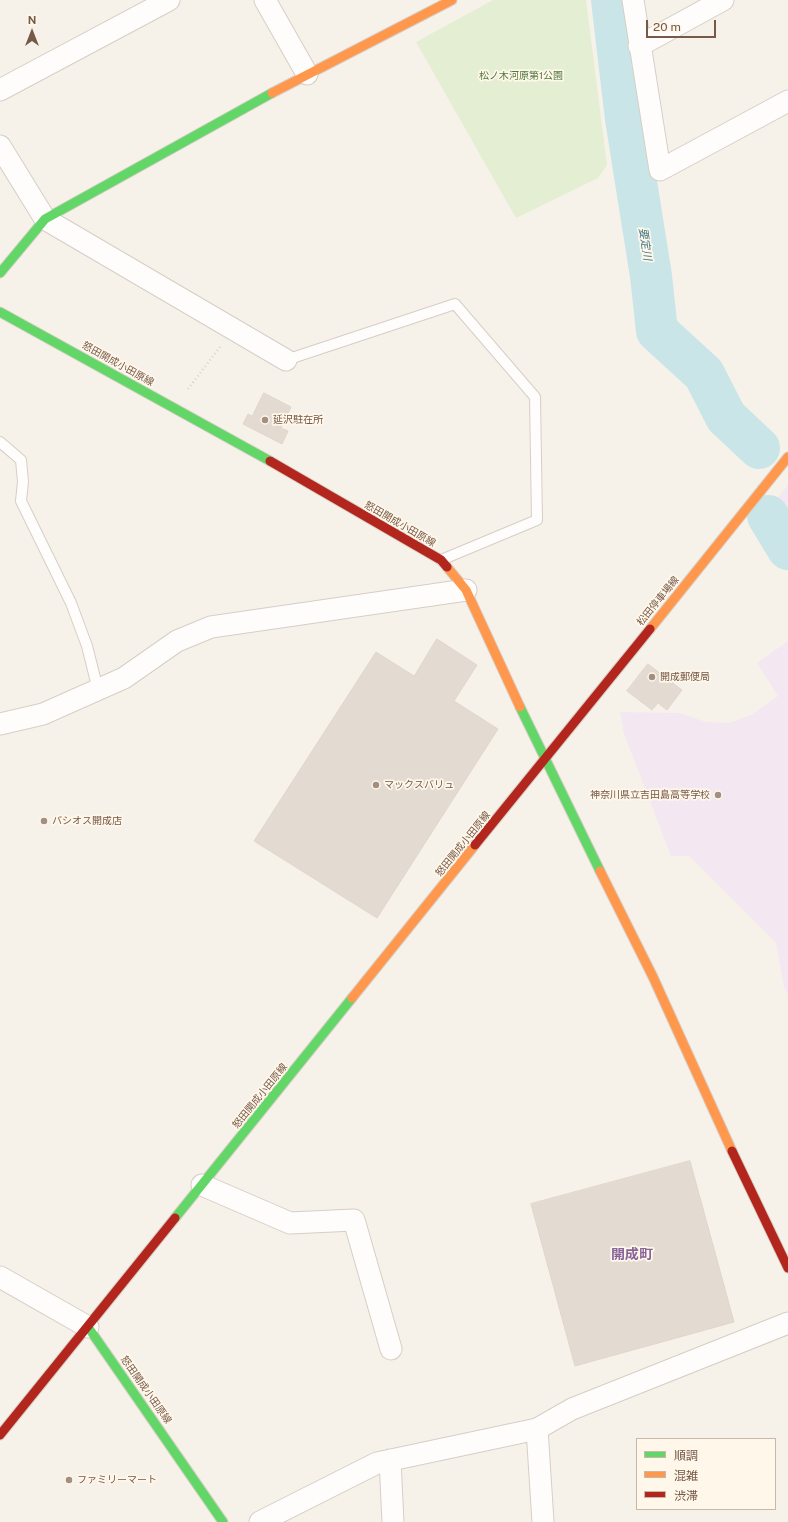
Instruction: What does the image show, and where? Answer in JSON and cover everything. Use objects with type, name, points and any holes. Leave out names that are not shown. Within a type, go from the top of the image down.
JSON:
[{"type":"main road","points":[[0,273],[44,219],[307,74],[452,0]]},
{"type":"main road","name":"怒田開成小田原線","points":[[0,312],[174,408],[441,560],[466,590],[544,759],[88,1327],[223,1522]]},
{"type":"main road","name":"松田停車場線","points":[[544,759],[788,457]]},
{"type":"main road","points":[[544,759],[653,978],[732,1152],[788,1268]]},
{"type":"main road","points":[[0,1435],[88,1327]]},
{"type":"street","points":[[0,90],[168,0]]},
{"type":"street","points":[[264,0],[307,74]]},
{"type":"street","points":[[633,0],[639,46],[660,170],[788,101]]},
{"type":"street","points":[[639,46],[723,0]]},
{"type":"street","points":[[0,146],[44,219],[286,360]]},
{"type":"street","points":[[0,724],[43,714],[98,690],[124,678],[177,641],[211,627],[466,590]]},
{"type":"street","points":[[202,1186],[290,1223],[354,1220],[391,1349]]},
{"type":"street","points":[[0,1277],[88,1327]]},
{"type":"street","points":[[260,1522],[377,1463],[537,1429],[572,1409],[788,1323]]},
{"type":"street","points":[[537,1429],[543,1522]]},
{"type":"street","points":[[390,1460],[393,1522]]},
{"type":"lane","points":[[286,360],[455,304],[535,396],[537,520],[441,560]]},
{"type":"lane","points":[[0,442],[21,460],[23,482],[21,501],[71,603],[86,646],[98,690]]},
{"type":"path","points":[[174,408],[234,329]]},
{"type":"shaded area","points":[[788,485],[788,537],[777,499]]},
{"type":"shaded area","name":"神奈川県立吉田島高等学校","points":[[788,641],[788,995],[784,987],[776,943],[689,856],[671,856],[624,734],[620,712],[680,713],[706,722],[729,723],[753,714],[778,696],[757,663]]},
{"type":"green space","name":"松ノ木河原第1公園","points":[[493,0],[586,0],[607,165],[598,178],[516,218],[416,42]]},
{"type":"building","name":"延沢駐在所","points":[[264,393],[291,407],[281,428],[288,431],[282,444],[243,424],[248,414],[252,416]]},
{"type":"building","name":"マックスバリュ","points":[[437,639],[477,665],[454,701],[498,729],[377,918],[254,841],[376,652],[414,676]]},
{"type":"building","name":"開成郵便局","points":[[648,664],[682,690],[667,710],[658,703],[652,710],[627,691]]},
{"type":"building","points":[[690,1161],[734,1322],[575,1366],[531,1204]]},
{"type":"waterway","name":"要定川","points":[[612,0],[626,119],[651,276],[657,331],[704,374],[726,417],[759,448]]},
{"type":"waterway","name":"要定川","points":[[768,516],[788,549]]},
{"type":"traffic: fast","points":[[0,273],[45,219],[272,93]]},
{"type":"traffic: fast","points":[[0,312],[270,461]]},
{"type":"traffic: fast","points":[[520,707],[600,871]]},
{"type":"traffic: fast","points":[[175,1218],[352,998]]},
{"type":"traffic: fast","points":[[88,1327],[223,1522]]},
{"type":"traffic: slow","points":[[272,93],[452,0]]},
{"type":"traffic: slow","points":[[650,629],[788,457]]},
{"type":"traffic: slow","points":[[447,567],[466,590],[520,707]]},
{"type":"traffic: slow","points":[[352,998],[475,845]]},
{"type":"traffic: slow","points":[[600,871],[653,977],[732,1151]]},
{"type":"traffic: jam","points":[[270,461],[441,560],[447,567]]},
{"type":"traffic: jam","points":[[475,845],[650,629]]},
{"type":"traffic: jam","points":[[732,1151],[788,1268]]},
{"type":"traffic: jam","points":[[0,1435],[175,1218]]},
{"type":"place","name":"延沢駐在所","points":[[265,420]]},
{"type":"place","name":"開成郵便局","points":[[652,677]]},
{"type":"place","name":"マックスバリュ","points":[[376,785]]},
{"type":"place","name":"神奈川県立吉田島高等学校","points":[[718,795]]},
{"type":"place","name":"パシオス開成店","points":[[44,821]]},
{"type":"place","name":"ファミリーマート","points":[[69,1480]]},
{"type":"district","name":"開成町","points":[[632,1255]]}]
